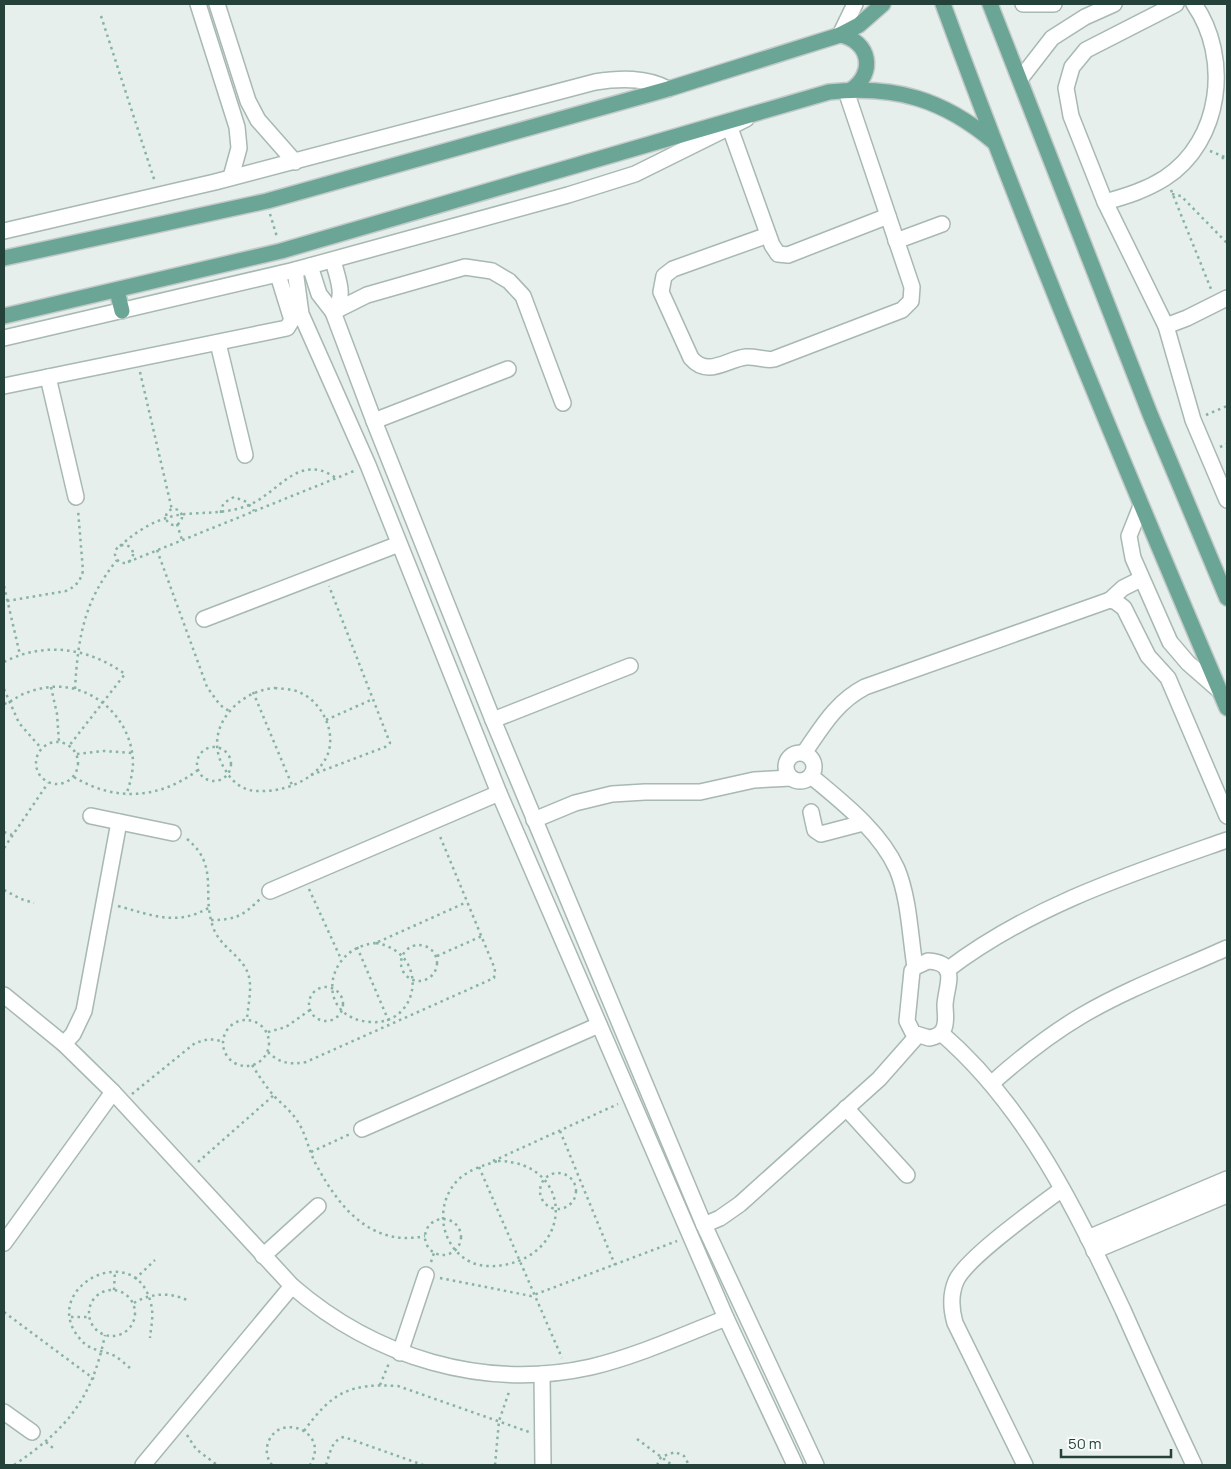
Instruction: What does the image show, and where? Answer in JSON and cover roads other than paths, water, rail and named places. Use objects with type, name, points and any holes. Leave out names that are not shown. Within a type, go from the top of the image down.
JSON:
[{"type":"main road","points":[[4,258],[267,201],[668,89],[840,36],[858,25],[883,4]]},
{"type":"main road","points":[[943,4],[994,142],[1141,506],[1227,708]]},
{"type":"main road","points":[[990,4],[1021,78],[1150,414],[1227,598]]},
{"type":"main road","points":[[840,36],[848,37],[859,44],[868,64],[863,79],[849,90]]},
{"type":"main road","points":[[4,316],[281,251],[829,92],[874,90],[918,97],[958,115],[994,142]]},
{"type":"main road","points":[[117,291],[122,311]]},
{"type":"street","points":[[198,4],[236,127],[239,148],[231,178]]},
{"type":"street","points":[[217,4],[248,101],[262,126],[295,162]]},
{"type":"street","points":[[840,36],[855,4]]},
{"type":"street","points":[[1023,4],[1054,4]]},
{"type":"street","points":[[1021,78],[1052,38],[1085,17],[1113,4]]},
{"type":"street","points":[[1176,4],[1086,50],[1072,67],[1066,88],[1071,116],[1105,202],[1166,326],[1194,420],[1227,500]]},
{"type":"street","points":[[1105,202],[1137,194],[1166,178],[1188,157],[1210,119],[1217,90],[1217,65],[1213,41],[1202,16],[1194,4]]},
{"type":"street","points":[[4,231],[160,196],[295,162],[595,82],[619,79],[646,80],[668,89]]},
{"type":"street","points":[[768,235],[673,268],[664,276],[661,292],[691,358],[699,366],[710,368],[746,357],[764,360],[774,359],[902,310],[911,301],[913,294],[849,90]]},
{"type":"street","points":[[4,338],[278,275],[568,195],[635,174],[761,112]]},
{"type":"street","points":[[730,128],[774,250],[783,255],[888,216]]},
{"type":"street","points":[[896,241],[942,224]]},
{"type":"street","points":[[333,260],[341,292],[341,300],[333,312]]},
{"type":"street","points":[[333,312],[367,295],[465,267],[492,271],[509,281],[525,301],[563,402]]},
{"type":"street","points":[[303,268],[333,312],[374,421],[534,820],[704,1225],[816,1465]]},
{"type":"street","points":[[303,268],[301,314],[368,465],[499,793],[726,1318],[795,1465]]},
{"type":"street","points":[[4,386],[283,329],[290,326],[292,320],[278,275]]},
{"type":"street","points":[[1166,326],[1222,301]]},
{"type":"street","points":[[218,343],[245,455]]},
{"type":"street","points":[[374,421],[508,369]]},
{"type":"street","points":[[48,378],[76,496]]},
{"type":"street","points":[[1141,506],[1131,528],[1129,545],[1150,598],[1170,642],[1188,663],[1220,691]]},
{"type":"street","points":[[204,619],[399,544]]},
{"type":"street","points":[[804,753],[832,711],[848,697],[864,687],[1110,600],[1123,588],[1142,579]]},
{"type":"street","points":[[1124,608],[1150,598]]},
{"type":"street","points":[[1110,600],[1124,608],[1148,656],[1163,672],[1172,686],[1227,816]]},
{"type":"street","points":[[493,720],[630,666]]},
{"type":"street","points":[[534,820],[575,803],[612,794],[700,792],[754,780],[790,778],[801,781],[811,776],[814,765],[809,756],[798,752],[754,780]]},
{"type":"street","points":[[788,758],[785,768],[790,778]]},
{"type":"street","points":[[811,776],[881,842],[897,870],[902,883],[915,967],[910,977],[906,1021],[910,1030],[917,1036],[929,1038],[941,1033],[946,1022],[946,997],[950,981],[947,970],[934,962],[915,967]]},
{"type":"street","points":[[270,891],[499,793]]},
{"type":"street","points":[[811,812],[815,830],[821,834],[863,823]]},
{"type":"street","points":[[91,816],[174,833]]},
{"type":"street","points":[[64,1044],[73,1034],[84,1011],[119,822]]},
{"type":"street","points":[[947,970],[988,941],[1062,902],[1116,879],[1227,840]]},
{"type":"street","points":[[992,1083],[1036,1046],[1080,1017],[1121,995],[1227,948]]},
{"type":"street","points":[[4,995],[64,1044],[117,1097],[262,1256],[292,1286],[315,1306],[356,1333],[397,1352],[446,1366],[494,1374],[542,1374],[590,1367],[636,1354],[726,1318]]},
{"type":"street","points":[[362,1129],[599,1025]]},
{"type":"street","points":[[941,1033],[992,1083],[1030,1136],[1062,1189],[1091,1244],[1194,1465]]},
{"type":"street","points":[[704,1225],[720,1218],[740,1204],[885,1072],[917,1036]]},
{"type":"street","points":[[4,1243],[117,1097]]},
{"type":"street","points":[[846,1108],[907,1174]]},
{"type":"street","points":[[1091,1244],[1227,1178]]},
{"type":"street","points":[[1025,1465],[955,1323],[952,1307],[953,1291],[956,1281],[968,1264],[1062,1189]]},
{"type":"street","points":[[1091,1244],[1227,1195]]},
{"type":"street","points":[[262,1256],[318,1206]]},
{"type":"street","points":[[397,1352],[426,1275]]},
{"type":"street","points":[[143,1465],[292,1286]]},
{"type":"street","points":[[542,1374],[543,1465]]},
{"type":"street","points":[[4,1412],[32,1432]]}]
